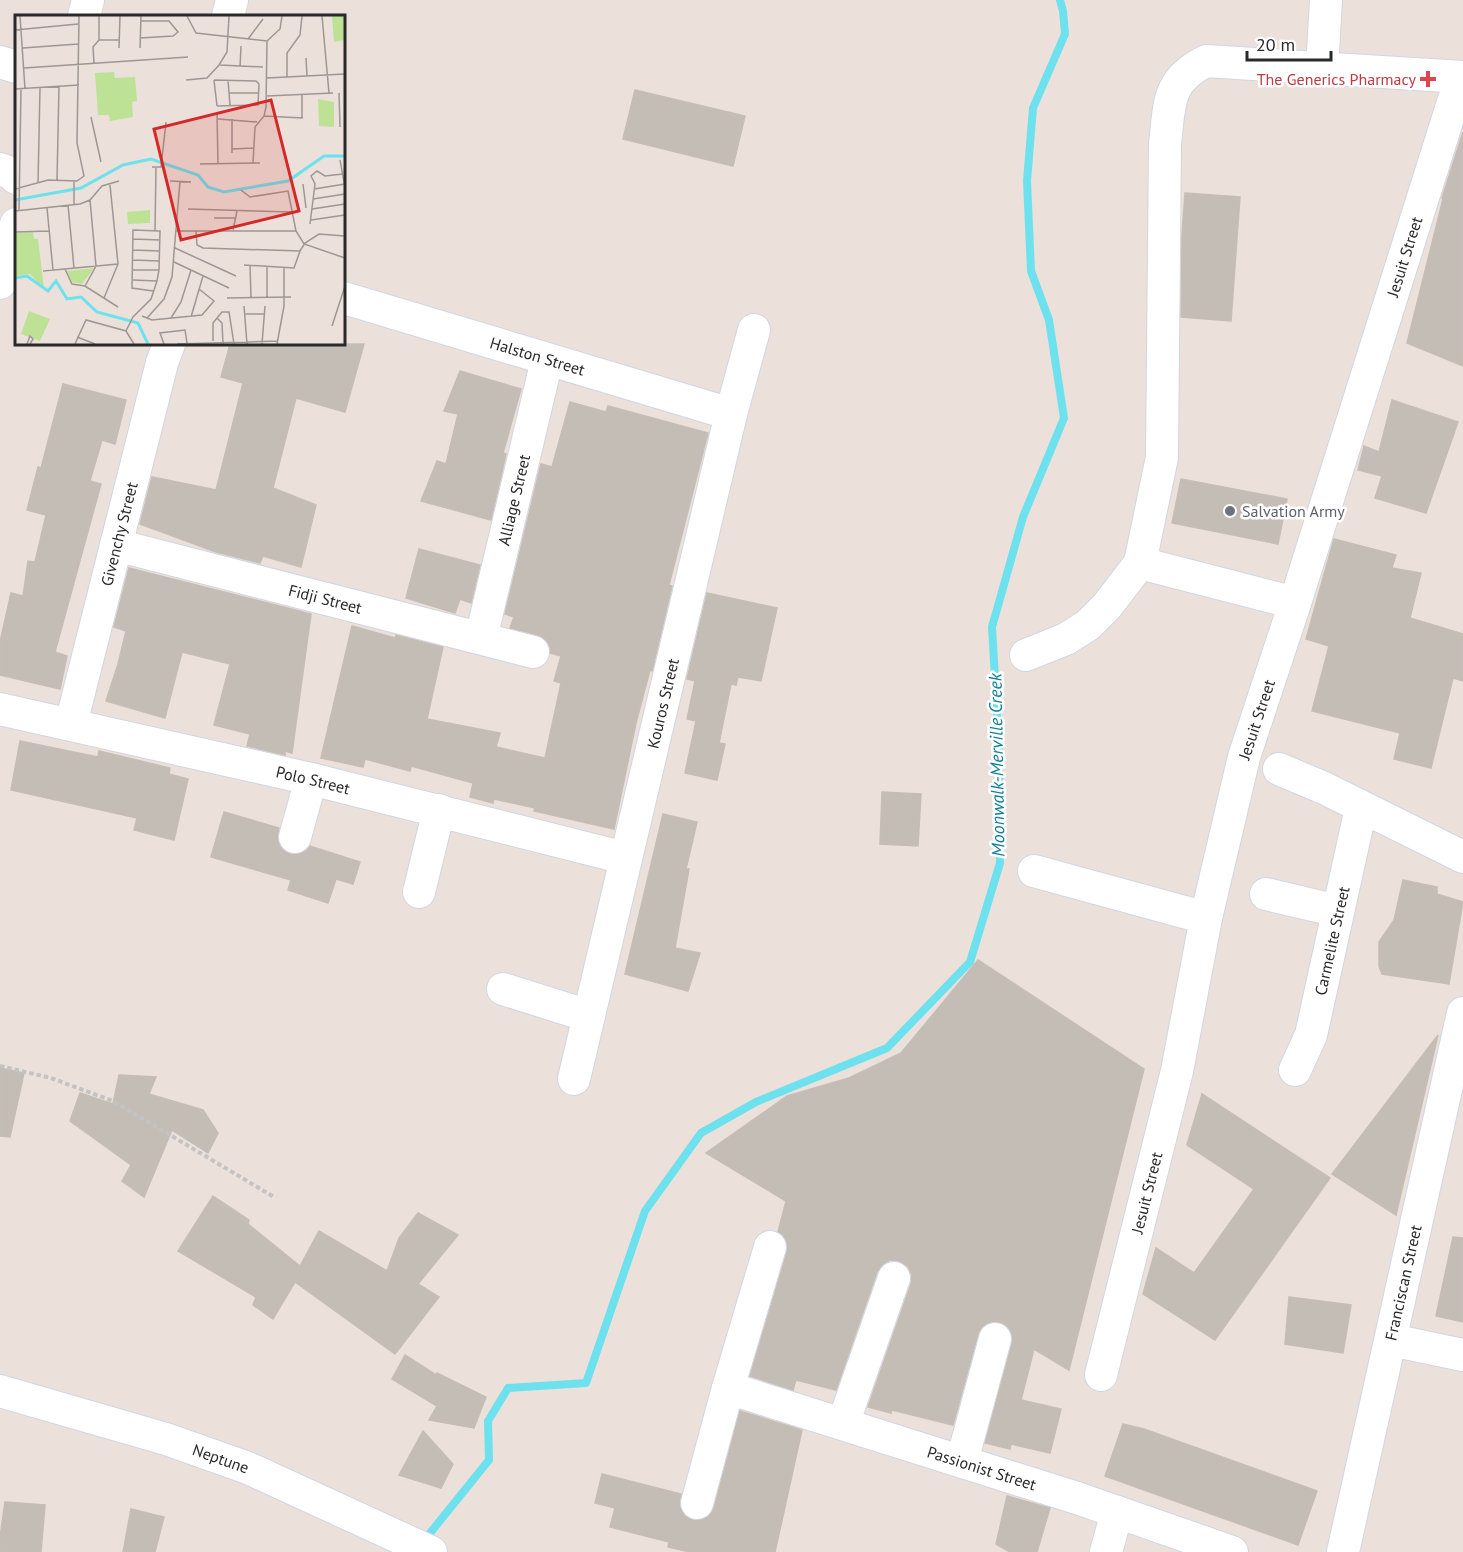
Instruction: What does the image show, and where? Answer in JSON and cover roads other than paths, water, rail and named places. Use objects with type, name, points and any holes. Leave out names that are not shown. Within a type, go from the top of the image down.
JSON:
[{"type":"street","points":[[84,15],[88,0]]},
{"type":"street","points":[[228,15],[232,0]]},
{"type":"street","points":[[1322,69],[1326,0]]},
{"type":"street","points":[[1026,655],[1066,639],[1088,625],[1107,606],[1140,563],[1162,457],[1161,365],[1165,143],[1174,88],[1182,75],[1206,61],[1462,77]]},
{"type":"street","points":[[0,62],[15,67]]},
{"type":"street","name":"Jesuit Street","points":[[1101,1376],[1177,1071],[1206,918],[1244,757],[1462,77]]},
{"type":"street","points":[[0,168],[15,177]]},
{"type":"street","points":[[0,283],[15,228]]},
{"type":"street","name":"Halston Street","points":[[345,298],[731,414]]},
{"type":"street","name":"Kouros Street","points":[[574,1079],[731,414],[754,330]]},
{"type":"street","name":"Givenchy Street","points":[[71,724],[162,363],[169,345]]},
{"type":"street","name":"Alliage Street","points":[[481,638],[547,360]]},
{"type":"street","name":"Fidji Street","points":[[117,545],[533,652]]},
{"type":"street","points":[[1140,563],[1295,603]]},
{"type":"street","name":"Polo Street","points":[[0,709],[311,779],[625,858]]},
{"type":"street","points":[[1279,769],[1324,788],[1463,857]]},
{"type":"street","points":[[296,837],[311,779]]},
{"type":"street","name":"Carmelite Street","points":[[1295,1070],[1311,1035],[1361,808]]},
{"type":"street","points":[[419,892],[439,810]]},
{"type":"street","points":[[1034,871],[1206,918]]},
{"type":"street","points":[[1266,894],[1338,911]]},
{"type":"street","points":[[503,989],[589,1016]]},
{"type":"street","name":"Franciscan Street","points":[[1343,1552],[1463,1013]]},
{"type":"street","points":[[697,1503],[770,1247]]},
{"type":"street","points":[[843,1424],[894,1278]]},
{"type":"street","points":[[962,1461],[995,1339]]},
{"type":"street","points":[[1391,1340],[1463,1355]]},
{"type":"street","name":"Passionist Street","points":[[728,1388],[962,1461],[1232,1552]]},
{"type":"street","name":"Neptune","points":[[0,1391],[166,1439],[248,1468],[431,1552]]},
{"type":"street","points":[[1106,1552],[1118,1512]]},
{"type":"waterway","name":"Moonwalk-Merville Creek","points":[[422,1543],[489,1460],[488,1421],[508,1388],[586,1383],[645,1211],[701,1133],[756,1102],[887,1048],[970,962],[1000,863],[999,748],[992,627],[1023,517],[1064,418],[1049,320],[1031,271],[1027,181],[1033,108],[1065,34],[1060,0]]},
{"type":"place","name":"The Generics Pharmacy","points":[[1428,79]]},
{"type":"place","name":"Salvation Army","points":[[1230,511]]}]
